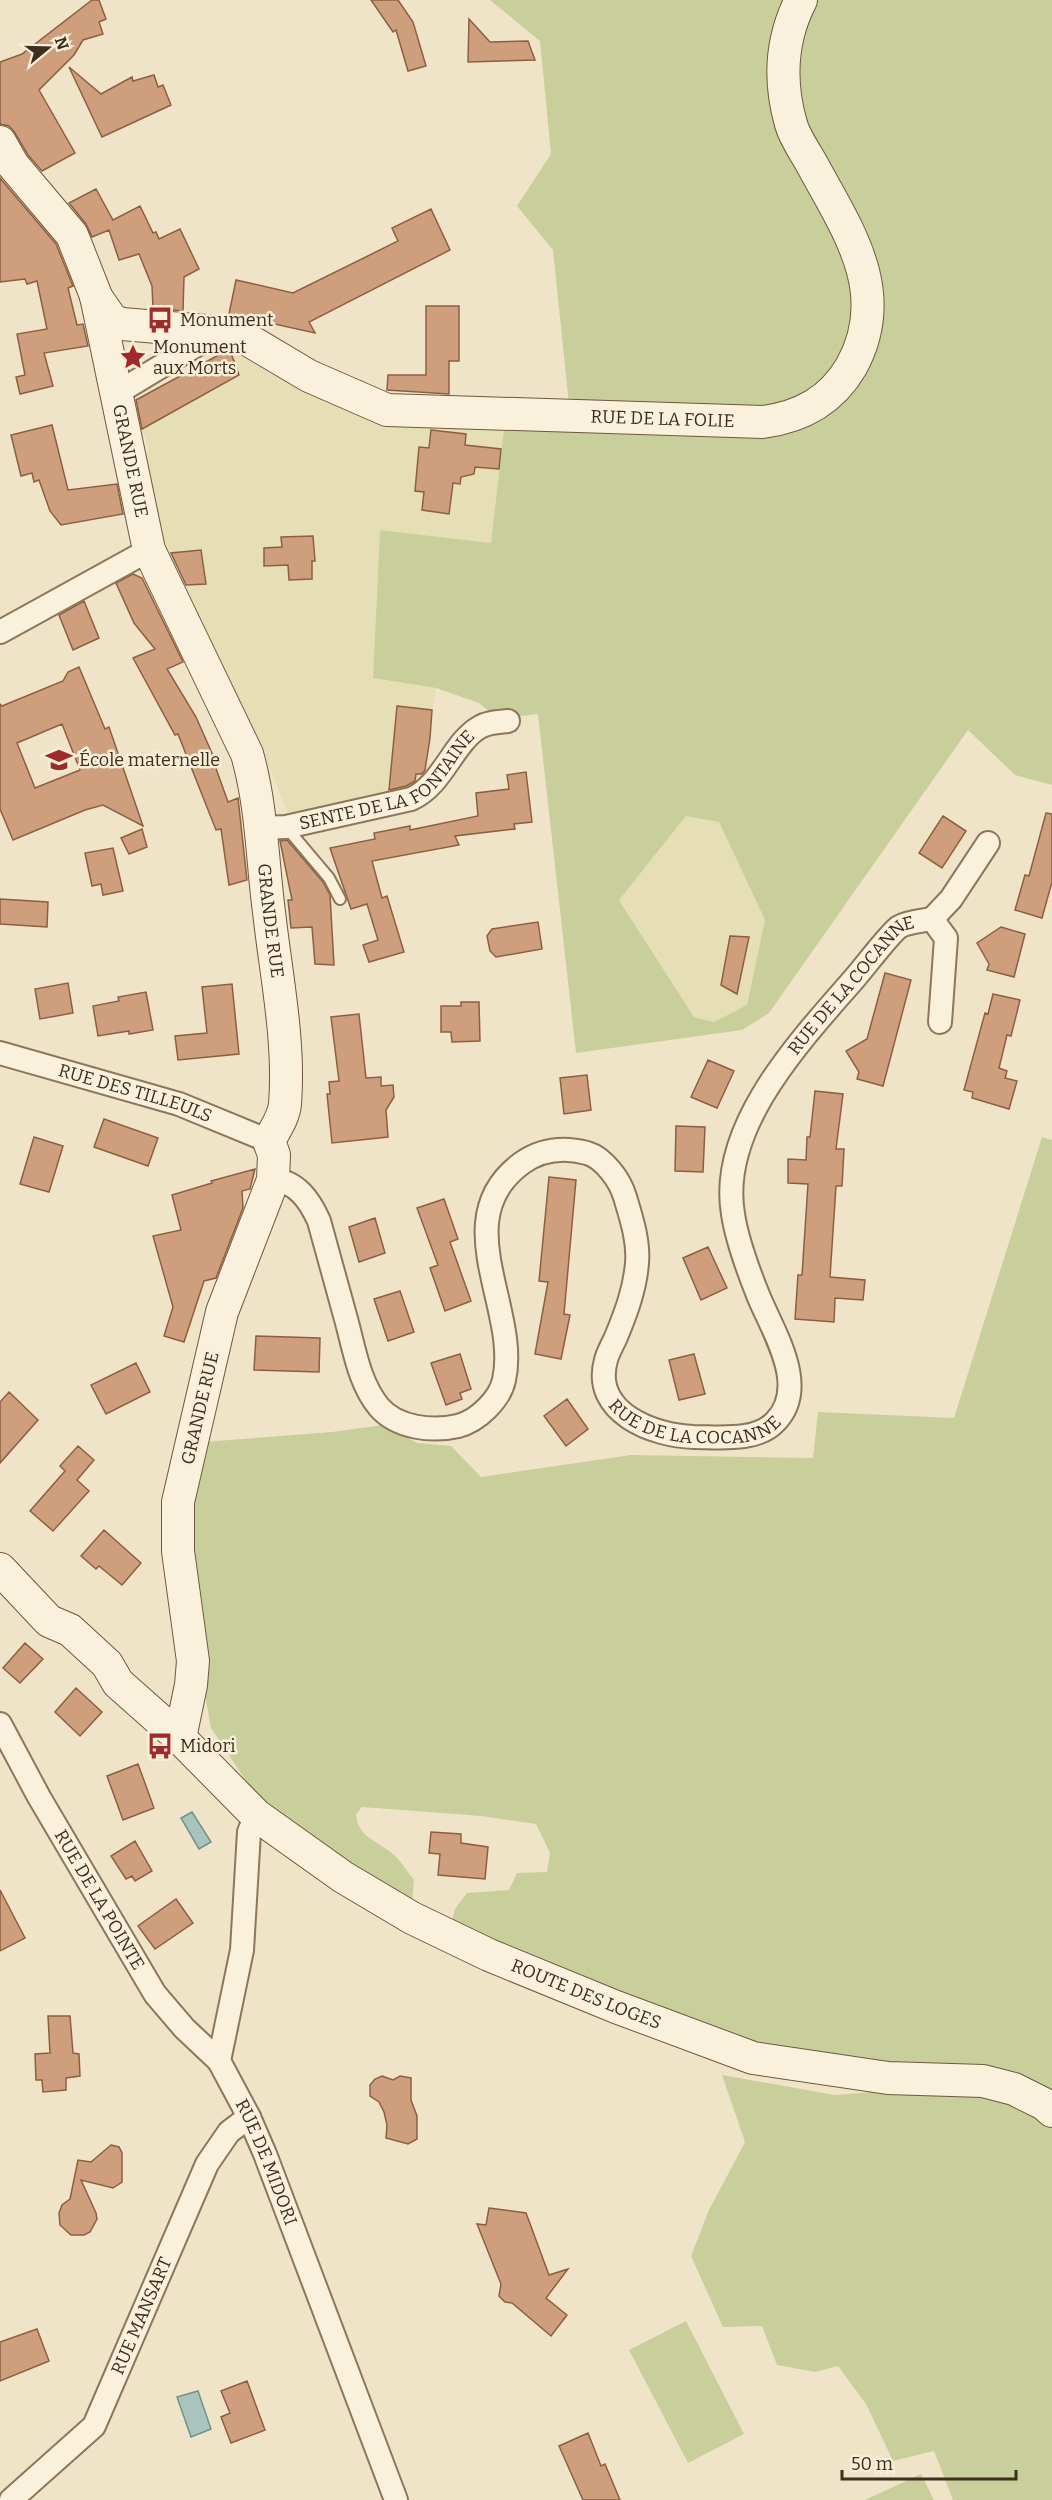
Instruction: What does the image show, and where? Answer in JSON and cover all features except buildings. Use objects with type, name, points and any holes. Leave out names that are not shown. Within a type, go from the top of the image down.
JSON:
[{"type":"street","name":"RUE DE LA FOLIE","points":[[96,296],[112,320],[122,324],[218,332],[245,338],[309,376],[387,410],[763,422],[788,419],[811,409],[830,394],[846,375],[861,349],[867,323],[868,291],[860,257],[847,227],[792,127],[783,91],[784,53],[793,15],[801,0]]},
{"type":"street","name":"GRANDE RUE","points":[[0,142],[13,165],[72,236],[96,296],[149,550],[247,754],[273,827],[285,1054],[285,1105],[283,1115],[269,1141],[274,1155],[273,1179],[222,1312],[178,1502],[178,1551],[193,1660],[191,1685],[180,1738]]},
{"type":"street","points":[[117,393],[218,332]]},
{"type":"street","points":[[0,632],[149,550]]},
{"type":"street","name":"SENTE DE LA FONTAINE","points":[[273,827],[417,796],[425,792],[476,730],[490,723],[508,721]]},
{"type":"street","points":[[940,1022],[946,938],[932,919],[951,899],[988,843]]},
{"type":"street","name":"RUE DE LA COCANNE","points":[[273,1179],[296,1187],[311,1204],[319,1221],[358,1365],[380,1410],[423,1430],[458,1426],[470,1420],[490,1406],[504,1383],[506,1351],[486,1246],[488,1222],[499,1185],[514,1169],[532,1156],[556,1149],[594,1155],[622,1186],[633,1224],[638,1259],[632,1293],[604,1363],[606,1393],[625,1417],[658,1433],[689,1437],[744,1436],[764,1431],[777,1421],[787,1405],[790,1383],[787,1366],[758,1294],[732,1212],[733,1171],[741,1140],[765,1092],[798,1044],[899,927],[932,919]]},
{"type":"street","name":"RUE DES TILLEULS","points":[[0,1053],[179,1104],[269,1141]]},
{"type":"street","name":"ROUTE DES LOGES","points":[[0,1569],[49,1621],[70,1630],[107,1664],[118,1683],[180,1738],[256,1815],[343,1877],[412,1918],[489,1955],[694,2037],[753,2058],[888,2078],[983,2081],[1014,2089],[1052,2111]]},
{"type":"street","name":"RUE DE LA POINTE","points":[[0,1724],[39,1797],[155,1994],[184,2028],[219,2061]]},
{"type":"street","points":[[219,2061],[242,1950],[249,1832],[256,1815]]},
{"type":"street","name":"RUE DE MIDORI","points":[[219,2061],[249,2117],[396,2500]]},
{"type":"street","name":"RUE MANSART","points":[[11,2500],[94,2426],[207,2164],[229,2132],[249,2117]]},
{"type":"lane","points":[[273,827],[329,878],[340,899]]},
{"type":"shaded area","points":[[230,349],[367,418],[504,429],[491,543],[380,530],[373,678],[436,688],[422,789],[288,813],[262,749],[176,586],[144,456],[149,450],[145,436],[137,432],[131,403]]},
{"type":"shaded area","points":[[686,816],[719,821],[765,920],[747,1005],[714,1022],[694,1017],[619,899]]},
{"type":"green space","points":[[490,0],[1052,0],[1052,785],[1015,775],[968,730],[769,1013],[742,1030],[576,1053],[538,714],[498,719],[479,703],[436,688],[373,678],[380,530],[491,543],[504,429],[569,405],[553,250],[517,206],[551,154],[540,41]],"holes":[[[686,816],[719,822],[765,920],[747,1005],[714,1022],[694,1017],[619,900]]]},
{"type":"green space","points":[[1042,1137],[1052,1140],[1052,2094],[894,2063],[789,2053],[715,2032],[451,1925],[455,1909],[467,1893],[509,1890],[517,1873],[547,1872],[550,1853],[536,1824],[481,1816],[362,1807],[356,1814],[364,1834],[396,1857],[414,1880],[412,1902],[394,1895],[272,1812],[252,1790],[211,1728],[205,1694],[189,1520],[203,1442],[332,1432],[383,1425],[417,1443],[451,1446],[481,1477],[631,1455],[813,1458],[818,1412],[954,1418]]},
{"type":"green space","points":[[722,2075],[835,2095],[924,2088],[973,2087],[1040,2115],[1052,2126],[1052,2500],[953,2500],[934,2451],[893,2461],[866,2404],[838,2366],[815,2372],[777,2365],[762,2326],[723,2327],[691,2256],[709,2210],[745,2142]]},
{"type":"green space","points":[[686,2321],[744,2434],[688,2463],[629,2350]]},
{"type":"green space","points":[[921,2474],[934,2500],[865,2500]]},
{"type":"water","points":[[192,1812],[211,1842],[199,1849],[181,1818]]},
{"type":"water","points":[[198,2391],[211,2429],[191,2437],[177,2397]]},
{"type":"place","name":"Monument","points":[[160,320]]},
{"type":"place","name":"Monument aux Morts","points":[[133,357]]},
{"type":"place","name":"École maternelle","points":[[59,760]]},
{"type":"place","name":"Midori","points":[[160,1746]]}]
